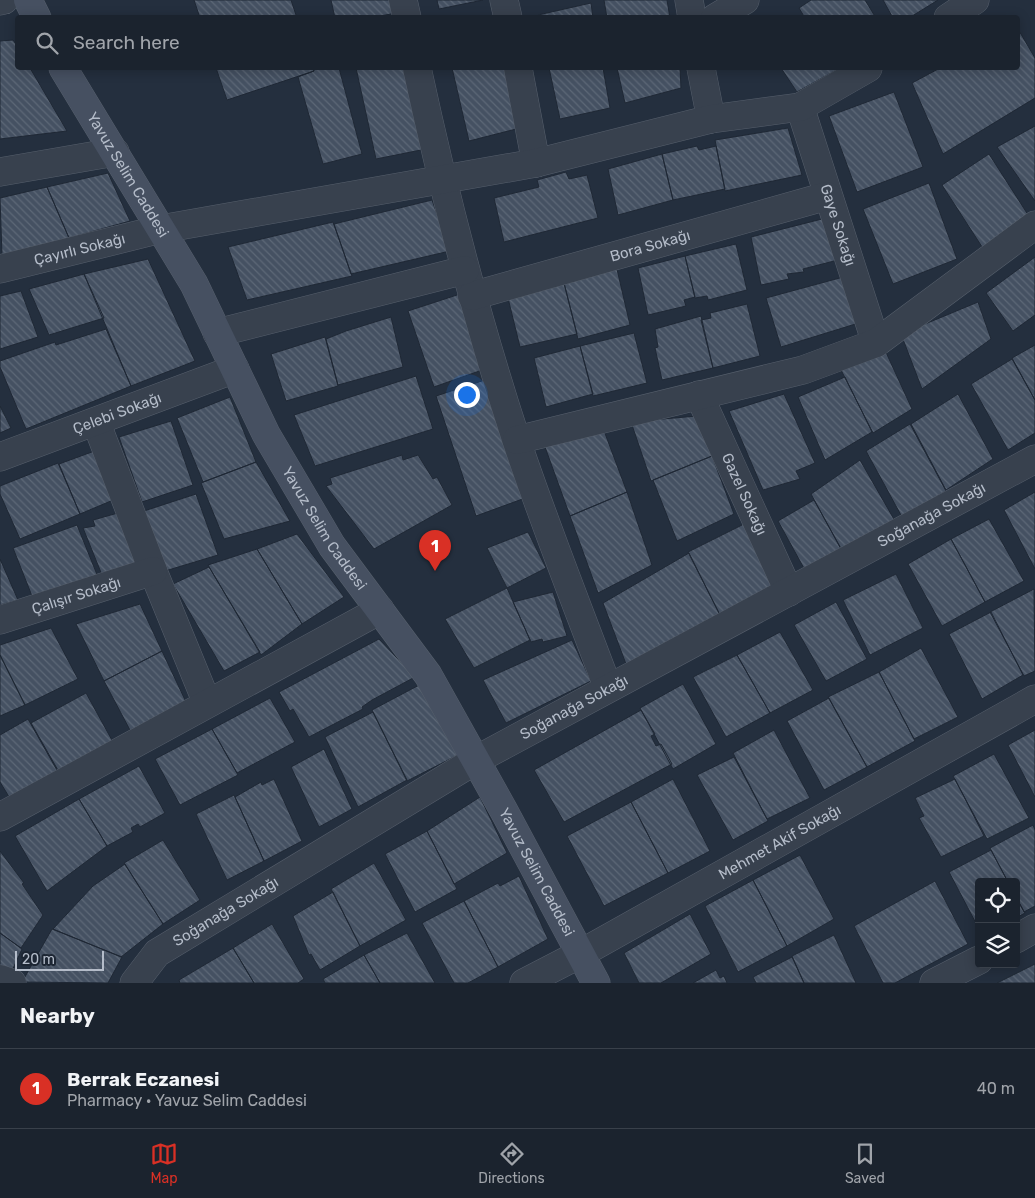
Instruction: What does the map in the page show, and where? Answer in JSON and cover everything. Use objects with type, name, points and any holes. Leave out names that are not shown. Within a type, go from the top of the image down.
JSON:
[{"type":"street","points":[[28,0],[36,15]]},
{"type":"street","points":[[403,0],[406,15]]},
{"type":"street","points":[[504,0],[507,15]]},
{"type":"street","points":[[689,0],[692,15]]},
{"type":"street","points":[[720,15],[745,0]]},
{"type":"street","points":[[952,15],[975,0]]},
{"type":"street","name":"Yavuz Selim Caddesi","points":[[64,70],[194,284],[266,434],[332,546],[428,675],[596,983]]},
{"type":"street","points":[[417,70],[441,180],[472,296],[516,440],[608,688]]},
{"type":"street","points":[[518,70],[536,163]]},
{"type":"street","points":[[701,70],[711,119]]},
{"type":"street","points":[[800,107],[865,70]]},
{"type":"street","name":"Çayırlı Sokağı","points":[[0,269],[161,229],[536,163],[711,119],[800,107]]},
{"type":"street","name":"Gaye Sokağı","points":[[800,107],[876,343]]},
{"type":"street","points":[[0,172],[115,152]]},
{"type":"street","name":"Bora Sokağı","points":[[472,296],[828,196]]},
{"type":"street","points":[[516,440],[803,370],[876,343],[1035,225]]},
{"type":"street","points":[[217,333],[465,270]]},
{"type":"street","name":"Çelebi Sokağı","points":[[0,458],[235,369]]},
{"type":"street","name":"Gazel Sokağı","points":[[699,395],[789,592]]},
{"type":"street","points":[[96,422],[153,571],[207,703]]},
{"type":"street","name":"Soğanağa Sokağı","points":[[134,983],[157,953],[476,760],[1035,459]]},
{"type":"street","name":"Çalışır Sokağı","points":[[0,620],[153,571]]},
{"type":"street","points":[[0,816],[380,610]]},
{"type":"street","name":"Mehmet Akif Sokağı","points":[[524,983],[580,954],[1035,699]]},
{"type":"street","points":[[1020,937],[1035,928]]},
{"type":"street","points":[[934,983],[975,962]]},
{"type":"street","points":[[0,979],[12,983]]},
{"type":"building","points":[[194,0],[291,0],[296,15],[199,15]]},
{"type":"building","points":[[331,0],[398,0],[401,12],[386,15],[334,15]]},
{"type":"building","points":[[437,0],[483,0],[439,9]]},
{"type":"building","points":[[604,0],[667,0],[670,15],[606,15]]},
{"type":"building","points":[[811,0],[865,0],[874,15],[803,15],[799,8]]},
{"type":"building","points":[[883,0],[938,0],[914,15],[891,15]]},
{"type":"building","points":[[591,3],[593,15],[538,15]]},
{"type":"building","points":[[1020,32],[1035,58],[1035,98],[943,154],[912,83],[936,70],[1020,70]]},
{"type":"building","points":[[13,40],[15,43],[15,70],[31,70],[67,131],[0,139],[0,41]]},
{"type":"building","points":[[217,70],[314,70],[314,71],[227,100]]},
{"type":"building","points":[[340,70],[362,154],[323,164],[298,77],[314,71]]},
{"type":"building","points":[[356,70],[413,70],[431,148],[376,159]]},
{"type":"building","points":[[452,70],[514,70],[528,126],[469,141]]},
{"type":"building","points":[[549,70],[603,70],[610,108],[560,119]]},
{"type":"building","points":[[617,70],[680,70],[681,88],[625,103]]},
{"type":"building","points":[[782,70],[836,70],[797,92]]},
{"type":"building","points":[[894,92],[923,167],[857,192],[829,116]]},
{"type":"building","points":[[1035,126],[1035,201],[997,147]]},
{"type":"building","points":[[788,128],[802,175],[725,191],[715,140]]},
{"type":"building","points":[[697,146],[699,150],[716,146],[725,189],[673,200],[662,154]]},
{"type":"building","points":[[662,154],[673,200],[618,215],[608,169]]},
{"type":"building","points":[[989,154],[1032,221],[986,253],[942,185]]},
{"type":"building","points":[[566,172],[569,179],[587,175],[598,218],[504,242],[494,198],[539,187],[537,180]]},
{"type":"building","points":[[108,173],[130,221],[69,238],[47,187]]},
{"type":"building","points":[[929,183],[957,259],[893,284],[863,209]]},
{"type":"building","points":[[47,187],[69,238],[2,256],[0,198]]},
{"type":"building","points":[[432,200],[450,251],[351,274],[334,224]]},
{"type":"building","points":[[822,219],[838,260],[803,269],[804,272],[787,274],[789,279],[761,285],[751,237]]},
{"type":"building","points":[[333,222],[352,276],[247,300],[228,247]]},
{"type":"building","points":[[736,244],[747,290],[708,300],[707,296],[695,298],[685,256]]},
{"type":"building","points":[[685,256],[695,297],[684,300],[686,306],[648,315],[638,268]]},
{"type":"building","points":[[1035,257],[1035,315],[1013,331],[986,293]]},
{"type":"building","points":[[148,259],[195,361],[131,386],[84,274]]},
{"type":"building","points":[[616,265],[630,325],[578,339],[564,283]]},
{"type":"building","points":[[84,274],[104,318],[49,335],[29,289]]},
{"type":"building","points":[[847,276],[862,322],[781,347],[766,298]]},
{"type":"building","points":[[564,283],[577,334],[520,347],[506,290]]},
{"type":"building","points":[[21,291],[38,337],[0,349],[0,296]]},
{"type":"building","points":[[460,294],[485,369],[434,387],[408,311]]},
{"type":"building","points":[[978,302],[991,339],[922,389],[901,334]]},
{"type":"building","points":[[747,304],[760,356],[713,368],[701,320],[711,318],[710,313]]},
{"type":"building","points":[[701,316],[713,368],[662,380],[655,348],[658,347],[655,329]]},
{"type":"building","points":[[391,317],[403,367],[338,385],[326,339]]},
{"type":"building","points":[[106,329],[131,386],[26,429],[0,367],[0,361],[55,342],[56,345]]},
{"type":"building","points":[[634,333],[647,383],[593,396],[580,346]]},
{"type":"building","points":[[325,337],[338,386],[286,401],[271,354]]},
{"type":"building","points":[[1035,345],[1035,400],[1012,358]]},
{"type":"building","points":[[580,346],[593,394],[546,407],[534,358]]},
{"type":"building","points":[[884,348],[912,409],[873,433],[841,370]]},
{"type":"building","points":[[1012,359],[1035,400],[1035,433],[1008,450],[971,384]]},
{"type":"building","points":[[416,376],[433,429],[315,466],[294,415]]},
{"type":"building","points":[[845,377],[872,432],[825,460],[798,397]]},
{"type":"building","points":[[488,379],[528,497],[476,516],[436,396]]},
{"type":"building","points":[[784,394],[815,463],[796,471],[800,479],[763,490],[729,411]]},
{"type":"building","points":[[958,394],[993,459],[946,490],[911,424]]},
{"type":"building","points":[[230,397],[256,462],[203,482],[177,418]]},
{"type":"building","points":[[0,406],[11,428],[0,433]]},
{"type":"building","points":[[697,416],[712,456],[651,481],[632,425],[640,421]]},
{"type":"building","points":[[171,421],[193,485],[142,502],[119,437]]},
{"type":"building","points":[[910,424],[946,491],[902,517],[866,451]]},
{"type":"building","points":[[603,428],[627,492],[570,516],[545,447]]},
{"type":"building","points":[[100,449],[118,498],[80,514],[59,464]]},
{"type":"building","points":[[402,455],[403,460],[418,455],[433,479],[437,477],[452,505],[374,549],[326,486],[332,484],[330,478]]},
{"type":"building","points":[[712,456],[734,514],[677,541],[653,480]]},
{"type":"building","points":[[860,460],[895,521],[842,551],[811,494]]},
{"type":"building","points":[[256,462],[290,521],[224,539],[201,483]]},
{"type":"building","points":[[58,463],[80,514],[20,539],[0,494],[0,486]]},
{"type":"building","points":[[627,492],[652,565],[598,593],[570,516]]},
{"type":"building","points":[[1035,492],[1035,569],[1004,510]]},
{"type":"building","points":[[196,494],[218,555],[165,571],[144,511]]},
{"type":"building","points":[[814,500],[843,552],[806,572],[778,521]]},
{"type":"building","points":[[125,511],[145,565],[102,575],[83,528],[95,526],[93,520]]},
{"type":"building","points":[[989,519],[1024,581],[985,602],[951,539]]},
{"type":"building","points":[[746,523],[778,588],[721,617],[688,552]]},
{"type":"building","points":[[77,525],[98,577],[32,596],[13,548]]},
{"type":"building","points":[[528,532],[546,568],[507,588],[487,548]]},
{"type":"building","points":[[297,534],[344,597],[302,624],[257,549]]},
{"type":"building","points":[[951,539],[985,602],[942,626],[908,564]]},
{"type":"building","points":[[257,549],[302,624],[261,655],[208,565]]},
{"type":"building","points":[[689,553],[721,617],[626,664],[603,603]]},
{"type":"building","points":[[0,559],[18,600],[0,605]]},
{"type":"building","points":[[209,567],[260,652],[224,671],[173,584]]},
{"type":"building","points":[[896,574],[923,628],[870,655],[843,600]]},
{"type":"building","points":[[507,588],[530,640],[474,668],[445,619]]},
{"type":"building","points":[[1034,589],[1035,671],[1024,676],[990,612]]},
{"type":"building","points":[[553,592],[567,636],[543,642],[542,639],[531,642],[513,602]]},
{"type":"building","points":[[836,602],[867,659],[826,681],[794,625]]},
{"type":"building","points":[[140,604],[162,651],[104,681],[76,624]]},
{"type":"building","points":[[991,612],[1023,675],[982,699],[949,634]]},
{"type":"building","points":[[51,628],[78,679],[25,705],[0,655],[0,645]]},
{"type":"building","points":[[780,632],[813,690],[770,713],[737,655]]},
{"type":"building","points":[[379,639],[415,677],[372,700],[362,707],[363,709],[309,737],[293,709],[290,711],[279,692]]},
{"type":"building","points":[[572,640],[591,681],[506,723],[483,680]]},
{"type":"building","points":[[921,648],[958,717],[914,739],[879,672]]},
{"type":"building","points":[[162,651],[186,702],[131,732],[104,681]]},
{"type":"building","points":[[0,655],[25,705],[0,716]]},
{"type":"building","points":[[737,655],[770,713],[726,737],[693,677]]},
{"type":"building","points":[[879,672],[915,741],[867,767],[828,697]]},
{"type":"building","points":[[423,683],[458,755],[407,781],[372,710]]},
{"type":"building","points":[[683,684],[716,744],[673,769],[640,708]]},
{"type":"building","points":[[86,693],[113,742],[59,772],[31,723]]},
{"type":"building","points":[[270,698],[295,742],[237,773],[212,729]]},
{"type":"building","points":[[829,698],[867,767],[824,790],[787,721]]},
{"type":"building","points":[[641,710],[655,734],[651,736],[656,746],[661,744],[672,764],[564,822],[534,770]]},
{"type":"building","points":[[373,712],[407,780],[358,807],[325,737]]},
{"type":"building","points":[[28,719],[58,772],[11,800],[0,782],[0,735]]},
{"type":"building","points":[[212,729],[238,775],[180,805],[155,759]]},
{"type":"building","points":[[774,730],[810,798],[767,819],[733,753]]},
{"type":"building","points":[[1035,730],[1035,797],[1008,745]]},
{"type":"building","points":[[324,749],[352,809],[319,827],[291,767]]},
{"type":"building","points":[[994,754],[1029,818],[987,839],[953,776]]},
{"type":"building","points":[[734,757],[768,821],[733,840],[697,775]]},
{"type":"building","points":[[139,766],[165,813],[140,827],[138,824],[131,828],[133,832],[107,846],[79,799]]},
{"type":"building","points":[[274,779],[302,841],[264,861],[235,797],[261,782],[262,785]]},
{"type":"building","points":[[673,779],[710,851],[668,873],[631,802]]},
{"type":"building","points":[[955,779],[984,836],[941,857],[919,818],[924,816],[915,798]]},
{"type":"building","points":[[234,795],[264,861],[227,880],[196,814]]},
{"type":"building","points":[[480,797],[507,853],[454,884],[427,831]]},
{"type":"building","points":[[79,799],[107,846],[47,891],[15,836]]},
{"type":"building","points":[[631,802],[668,873],[604,906],[567,836]]},
{"type":"building","points":[[1033,825],[1035,830],[1035,906],[1024,912],[1020,904],[1020,878],[1006,878],[990,848]]},
{"type":"building","points":[[427,831],[457,889],[415,912],[385,854]]},
{"type":"building","points":[[163,840],[200,900],[163,924],[124,863]]},
{"type":"building","points":[[991,850],[1006,878],[975,878],[975,921],[949,872]]},
{"type":"building","points":[[0,851],[24,883],[22,884],[43,915],[21,948],[0,933]]},
{"type":"building","points":[[800,855],[834,919],[787,946],[753,880]]},
{"type":"building","points":[[374,863],[406,920],[360,946],[331,889]]},
{"type":"building","points":[[125,864],[163,924],[121,957],[53,929],[93,886]]},
{"type":"building","points":[[519,876],[548,939],[498,967],[464,901],[498,883],[500,886]]},
{"type":"building","points":[[753,880],[787,946],[738,972],[705,906]]},
{"type":"building","points":[[935,881],[968,944],[895,983],[883,983],[854,926]]},
{"type":"building","points":[[333,892],[360,946],[320,970],[311,954],[309,955],[293,916]]},
{"type":"building","points":[[464,901],[498,967],[468,983],[454,983],[422,923]]},
{"type":"building","points":[[1020,904],[1025,913],[1020,916]]},
{"type":"building","points":[[690,914],[711,954],[661,983],[639,983],[624,953]]},
{"type":"building","points":[[272,924],[304,979],[298,983],[254,983],[233,948]]},
{"type":"building","points":[[52,929],[122,957],[108,983],[22,982]]},
{"type":"building","points":[[0,933],[22,949],[10,975],[0,972]]},
{"type":"building","points":[[407,933],[435,983],[380,983],[364,955]]},
{"type":"building","points":[[834,935],[856,983],[804,983],[792,956]]},
{"type":"building","points":[[233,948],[254,983],[180,983],[179,980]]},
{"type":"building","points":[[364,955],[380,983],[325,983],[323,979]]},
{"type":"building","points":[[792,957],[804,983],[756,983],[753,977]]},
{"type":"building","points":[[1035,964],[1035,983],[997,983]]},
{"type":"building","points":[[716,970],[720,978],[724,976],[727,983],[693,983]]},
{"type":"place","name":"Berrak Eczanesi","points":[[435,571]]}]
